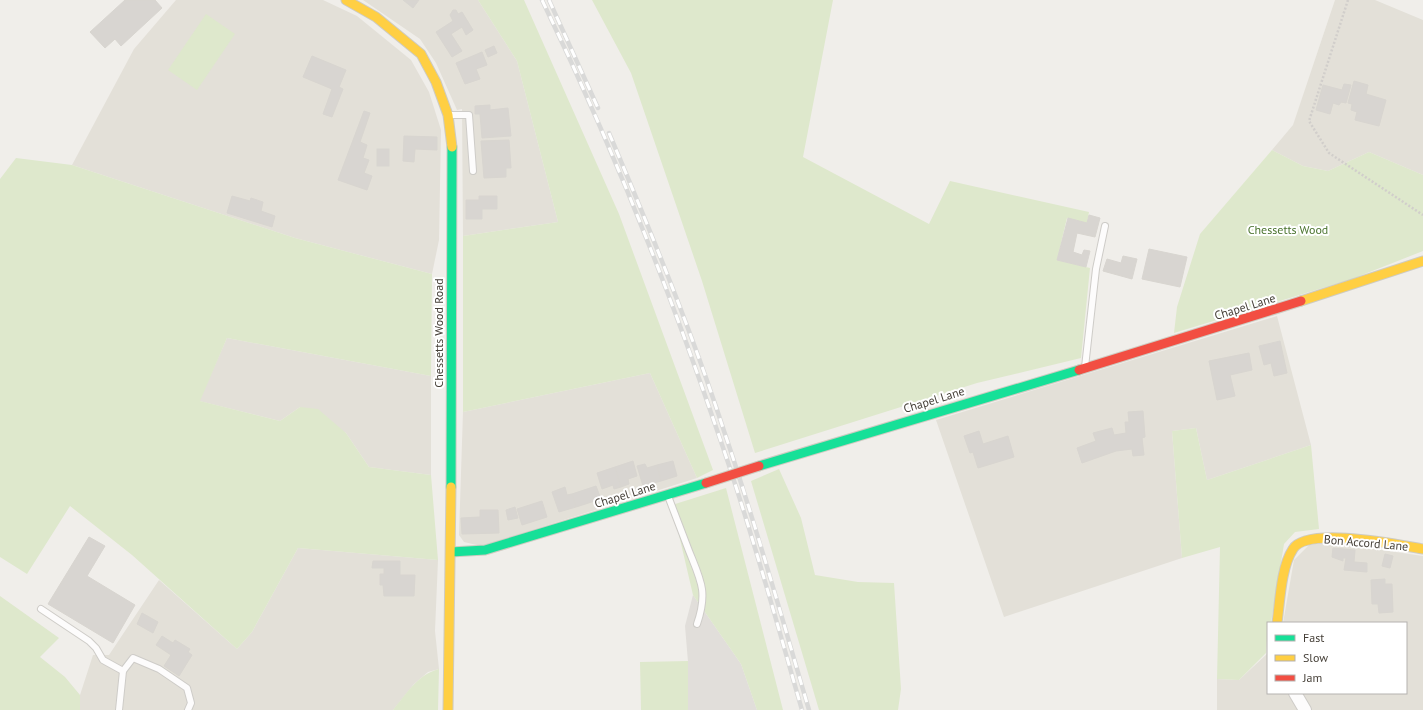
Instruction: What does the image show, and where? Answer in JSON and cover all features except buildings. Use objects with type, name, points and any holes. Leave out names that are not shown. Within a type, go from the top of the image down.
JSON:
[{"type":"street","name":"Chessetts Wood Road","points":[[346,0],[376,17],[421,54],[436,82],[448,115],[452,148],[451,552],[448,710]]},
{"type":"street","name":"Chapel Lane","points":[[451,552],[485,550],[1085,366],[1234,323],[1423,261]]},
{"type":"street","name":"Bon Accord Lane","points":[[1277,622],[1287,560],[1296,544],[1310,538],[1329,538],[1396,544],[1423,549]]},
{"type":"street","points":[[1296,694],[1305,710]]},
{"type":"lane","points":[[448,115],[469,115],[473,171]]},
{"type":"lane","points":[[1085,366],[1096,269],[1105,226]]},
{"type":"lane","points":[[667,494],[700,575],[703,595],[702,611],[697,624]]},
{"type":"lane","points":[[41,609],[89,641],[96,648],[103,660],[122,671]]},
{"type":"lane","points":[[119,710],[122,671],[134,658],[159,670],[187,688],[191,703],[188,710]]},
{"type":"path","points":[[1348,0],[1309,121],[1329,153],[1423,215]]},
{"type":"shaded area","points":[[176,0],[323,0],[357,16],[411,60],[429,92],[441,130],[439,240],[432,274],[295,238],[72,165],[134,49]]},
{"type":"shaded area","points":[[363,0],[478,0],[517,61],[558,222],[463,236],[462,109],[457,110],[436,63],[420,39]]},
{"type":"shaded area","points":[[1335,0],[1375,0],[1423,20],[1423,175],[1369,152],[1328,171],[1303,166],[1272,150],[1293,125]]},
{"type":"shaded area","points":[[1277,316],[1311,445],[1207,480],[1196,428],[1172,431],[1182,558],[1004,617],[936,420]]},
{"type":"shaded area","points":[[227,338],[431,376],[431,475],[369,467],[346,433],[300,407],[280,421],[199,401]]},
{"type":"shaded area","points":[[650,373],[697,478],[481,546],[464,542],[459,535],[463,412]]},
{"type":"shaded area","points":[[1327,542],[1423,556],[1423,710],[1217,710],[1217,679],[1239,680],[1267,654],[1267,694],[1407,694],[1407,622],[1283,622],[1294,560],[1309,545]]},
{"type":"shaded area","points":[[298,548],[438,560],[435,631],[439,669],[428,672],[414,684],[393,710],[80,710],[80,695],[93,655],[109,655],[159,580],[237,649],[252,632]]},
{"type":"shaded area","points":[[693,595],[741,664],[757,710],[688,710],[688,662],[685,626]]},
{"type":"green space","points":[[478,0],[524,0],[619,214],[713,470],[697,478],[650,373],[463,412],[463,236],[558,222],[517,61]]},
{"type":"green space","points":[[592,0],[833,0],[803,157],[929,224],[950,181],[1089,212],[1087,223],[1067,218],[1057,260],[1090,268],[1081,358],[977,383],[755,453],[702,281],[631,73]]},
{"type":"green space","points":[[206,14],[235,34],[197,90],[168,70]]},
{"type":"green space","name":"Chessetts Wood","points":[[1272,150],[1303,166],[1328,171],[1369,152],[1423,175],[1423,251],[1352,279],[1174,333],[1177,307],[1200,234]]},
{"type":"green space","points":[[16,158],[72,165],[295,238],[432,274],[431,376],[227,338],[200,401],[280,421],[300,407],[318,409],[346,433],[369,467],[431,475],[438,560],[298,548],[252,632],[237,649],[132,555],[70,506],[27,574],[0,557],[0,179]]},
{"type":"green space","points":[[1196,428],[1207,480],[1311,445],[1319,529],[1295,532],[1284,544],[1271,622],[1267,622],[1266,653],[1239,680],[1217,679],[1220,547],[1182,558],[1172,431]]},
{"type":"green space","points":[[779,469],[801,518],[815,575],[858,582],[894,583],[901,689],[898,710],[819,710],[751,481]]},
{"type":"green space","points":[[726,488],[783,710],[757,710],[741,664],[693,595],[672,505]]},
{"type":"green space","points":[[0,596],[59,638],[40,657],[65,677],[80,695],[80,710],[0,710]]},
{"type":"green space","points":[[688,661],[688,710],[641,710],[640,662]]},
{"type":"green space","points":[[439,669],[438,710],[393,710],[418,680]]},
{"type":"railway","points":[[542,0],[614,158],[678,320],[740,499],[802,710]]},
{"type":"railway","points":[[549,0],[598,108]]},
{"type":"railway","points":[[609,133],[640,207],[699,358],[758,537],[809,710]]},
{"type":"traffic: fast","points":[[451,487],[452,147]]},
{"type":"traffic: fast","points":[[759,466],[1079,370]]},
{"type":"traffic: fast","points":[[451,552],[485,550],[706,483]]},
{"type":"traffic: slow","points":[[346,0],[376,17],[421,54],[436,82],[448,115],[452,147]]},
{"type":"traffic: slow","points":[[1301,301],[1423,261]]},
{"type":"traffic: slow","points":[[448,710],[451,487]]},
{"type":"traffic: slow","points":[[1277,622],[1283,575],[1286,565],[1293,549],[1302,542],[1316,539],[1354,539],[1423,549]]},
{"type":"traffic: jam","points":[[1079,370],[1301,301]]},
{"type":"traffic: jam","points":[[706,483],[759,466]]}]
